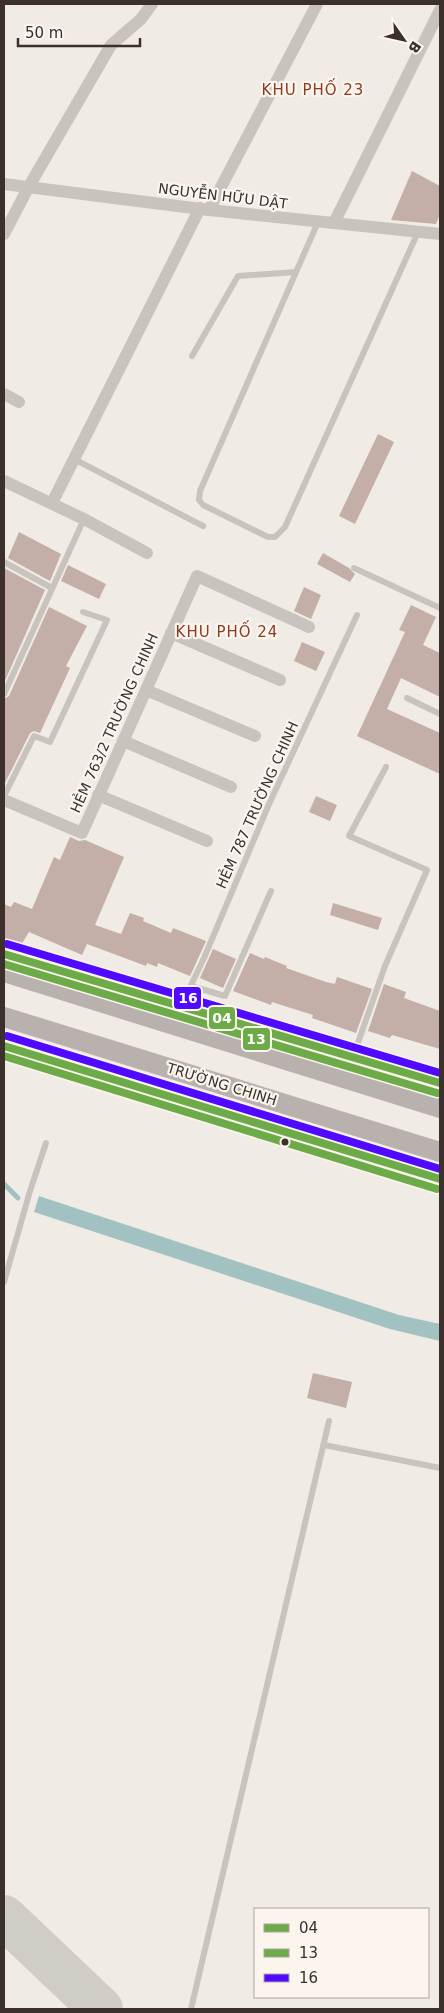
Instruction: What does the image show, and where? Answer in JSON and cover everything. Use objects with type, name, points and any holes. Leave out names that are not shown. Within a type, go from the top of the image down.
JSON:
[{"type":"main road","points":[[4,954],[440,1083]]},
{"type":"main road","points":[[4,972],[440,1108]]},
{"type":"main road","name":"TRƯỜNG CHINH","points":[[4,1016],[440,1152]]},
{"type":"main road","name":"TRƯỜNG CHINH","points":[[4,1046],[440,1179]]},
{"type":"street","points":[[4,234],[28,188],[111,46],[141,18],[152,4]]},
{"type":"street","points":[[52,503],[204,209],[316,4]]},
{"type":"street","points":[[334,223],[440,10]]},
{"type":"street","name":"NGUYỄN HỮU DẬT","points":[[4,184],[204,209],[440,234]]},
{"type":"street","points":[[4,394],[18,402]]},
{"type":"street","points":[[4,481],[84,519],[147,553]]},
{"type":"street","name":"HẺM 763/2 TRƯỜNG CHINH","points":[[4,800],[82,833],[197,576],[309,627]]},
{"type":"street","points":[[171,633],[280,680]]},
{"type":"street","points":[[146,690],[255,736]]},
{"type":"street","points":[[123,741],[230,787]]},
{"type":"street","points":[[98,795],[207,841]]},
{"type":"lane","points":[[318,222],[200,492],[199,500],[203,505],[268,538],[275,537],[284,527],[418,232]]},
{"type":"lane","points":[[192,356],[238,276],[296,272]]},
{"type":"lane","points":[[74,460],[203,526]]},
{"type":"lane","points":[[4,694],[84,519]]},
{"type":"lane","points":[[4,562],[52,588]]},
{"type":"lane","points":[[354,568],[440,608]]},
{"type":"lane","points":[[4,796],[34,736],[50,742],[107,620],[83,612]]},
{"type":"lane","name":"HẺM 787 TRƯỜNG CHINH","points":[[181,1006],[270,804],[357,615]]},
{"type":"lane","points":[[407,698],[440,714]]},
{"type":"lane","points":[[352,1058],[385,966],[427,870],[349,836],[386,767]]},
{"type":"lane","points":[[191,986],[225,996],[271,891]]},
{"type":"lane","points":[[4,1282],[46,1143]]},
{"type":"lane","points":[[191,2009],[329,1421]]},
{"type":"lane","points":[[324,1445],[440,1468]]},
{"type":"water","points":[[39,1196],[399,1315],[440,1324],[440,1341],[390,1329],[34,1212]]},
{"type":"building","points":[[412,171],[440,186],[440,214],[436,224],[391,220]]},
{"type":"building","points":[[378,434],[394,442],[355,524],[339,516]]},
{"type":"building","points":[[19,532],[61,554],[50,581],[8,558]]},
{"type":"building","points":[[323,553],[349,568],[355,574],[350,582],[317,564]]},
{"type":"building","points":[[68,565],[106,584],[99,599],[61,581]]},
{"type":"building","points":[[4,568],[45,590],[4,683]]},
{"type":"building","points":[[304,587],[321,595],[311,619],[294,611]]},
{"type":"building","points":[[411,605],[436,617],[423,645],[440,653],[440,697],[401,678],[387,709],[440,733],[440,774],[357,736],[405,632],[399,630]]},
{"type":"building","points":[[49,607],[87,626],[66,666],[70,668],[40,733],[34,731],[30,733],[4,785],[4,699],[9,696]]},
{"type":"building","points":[[302,642],[325,652],[316,671],[294,661]]},
{"type":"building","points":[[316,796],[337,805],[330,821],[309,812]]},
{"type":"building","points":[[70,837],[79,841],[85,840],[124,857],[95,925],[121,934],[130,913],[144,918],[143,921],[171,933],[173,928],[206,941],[190,976],[158,963],[157,967],[147,963],[146,966],[87,944],[82,955],[29,932],[21,945],[4,938],[4,904],[11,907],[14,902],[32,909],[54,857],[60,860]]},
{"type":"building","points":[[333,903],[382,918],[378,930],[330,915]]},
{"type":"building","points":[[213,949],[236,959],[223,988],[200,978]]},
{"type":"building","points":[[250,953],[264,959],[265,957],[287,966],[286,968],[326,982],[335,984],[337,977],[372,989],[356,1033],[312,1018],[313,1015],[272,1002],[271,1005],[233,991]]},
{"type":"building","points":[[384,984],[406,992],[404,998],[440,1011],[440,1049],[392,1035],[390,1038],[368,1031]]},
{"type":"building","points":[[313,1373],[352,1382],[346,1408],[307,1398]]},
{"type":"waterway","points":[[4,1184],[18,1198]]},
{"type":"taxiway","points":[[4,1917],[101,2009]]},
{"type":"transit line","name":"16","points":[[7,944],[440,1073]]},
{"type":"transit line","name":"04","points":[[4,954],[440,1083]]},
{"type":"transit line","name":"13","points":[[4,964],[437,1093]]},
{"type":"transit line","name":"16","points":[[7,1036],[440,1169]]},
{"type":"transit line","name":"04","points":[[4,1046],[440,1179]]},
{"type":"transit line","name":"13","points":[[4,1056],[437,1189]]},
{"type":"district","name":"KHU PHỐ 23","points":[[313,90]]},
{"type":"district","name":"KHU PHỐ 24","points":[[227,632]]}]
